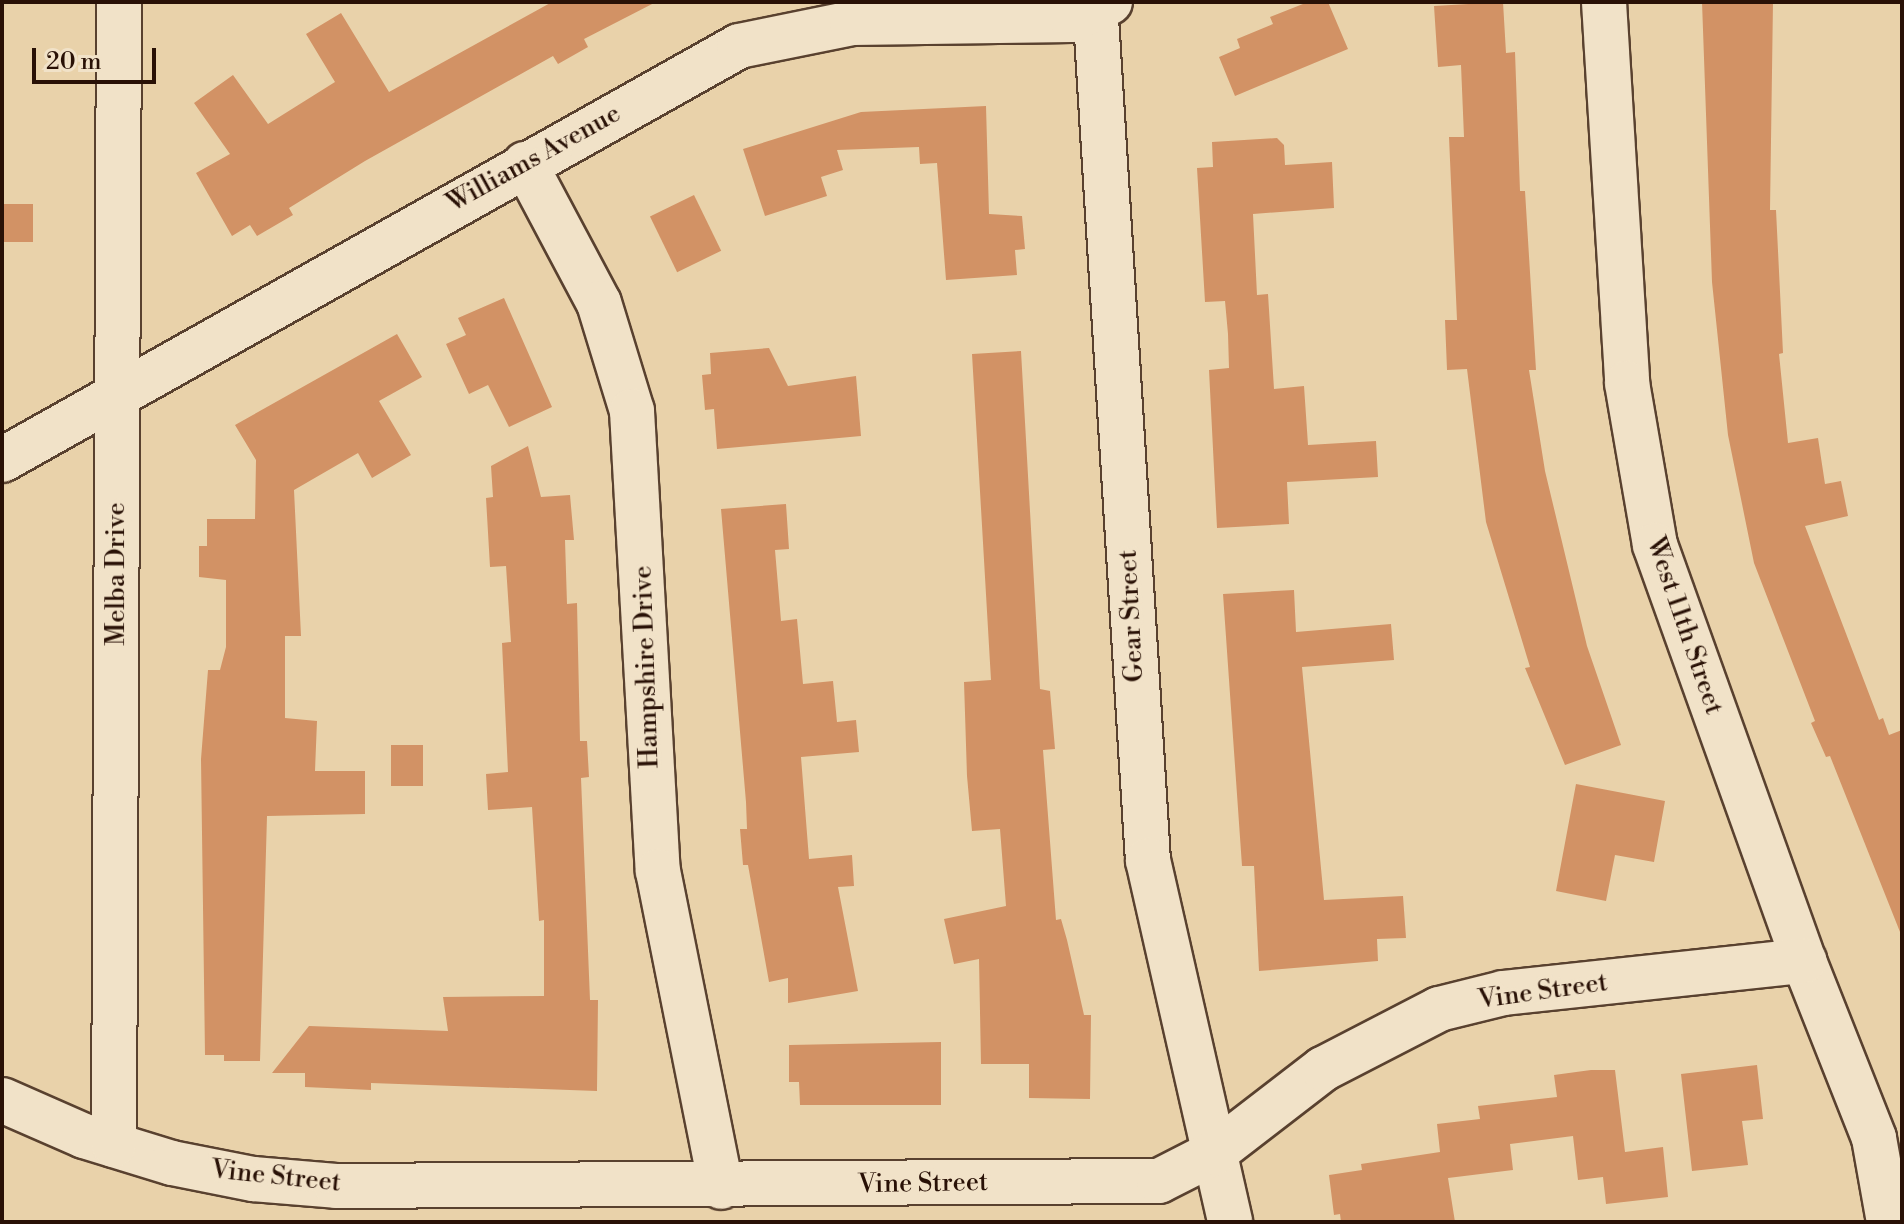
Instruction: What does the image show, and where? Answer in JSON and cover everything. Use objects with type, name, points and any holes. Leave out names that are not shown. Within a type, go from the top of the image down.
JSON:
[{"type":"street","name":"Melba Drive","points":[[114,1145],[119,2]]},
{"type":"street","name":"West 11th Street","points":[[1604,2],[1627,383],[1638,469],[1682,629],[1804,961],[1874,1138],[1889,1222]]},
{"type":"street","name":"Williams Avenue","points":[[2,460],[739,46],[852,23],[1046,22],[1100,5]]},
{"type":"street","name":"Gear Street","points":[[1100,5],[1148,860],[1230,1222]]},
{"type":"street","name":"Hampshire Drive","points":[[525,164],[599,303],[632,411],[658,871],[721,1187]]},
{"type":"street","name":"Vine Street","points":[[2,1100],[114,1145],[253,1179],[336,1186],[721,1187],[1159,1181],[1214,1153],[1323,1069],[1439,1009],[1503,993],[1804,961]]},
{"type":"building","points":[[552,2],[656,2],[584,39],[588,47],[558,64],[553,56],[365,161],[289,208],[293,215],[257,236],[250,225],[232,236],[196,173],[230,154],[194,103],[233,75],[268,124],[335,82],[306,34],[341,13],[389,92]]},
{"type":"building","points":[[1308,2],[1328,2],[1348,49],[1235,96],[1219,57],[1240,48],[1237,39],[1273,24],[1270,17]]},
{"type":"building","points":[[1503,2],[1506,53],[1515,52],[1520,191],[1525,191],[1536,370],[1529,370],[1545,471],[1587,646],[1621,745],[1565,765],[1525,668],[1530,667],[1486,522],[1467,369],[1447,370],[1445,320],[1457,320],[1449,137],[1464,137],[1461,65],[1438,67],[1434,6]]},
{"type":"building","points":[[1702,2],[1773,2],[1770,210],[1776,210],[1783,353],[1779,354],[1788,443],[1818,438],[1825,484],[1841,481],[1848,516],[1805,526],[1879,720],[1883,718],[1889,735],[1902,730],[1902,937],[1830,756],[1826,757],[1811,723],[1815,721],[1754,563],[1728,435],[1712,282]]},
{"type":"building","points":[[986,106],[989,214],[1022,216],[1025,249],[1015,250],[1017,275],[946,280],[937,163],[920,164],[919,147],[837,150],[843,170],[821,177],[827,196],[765,216],[743,149],[861,112]]},
{"type":"building","points":[[1277,138],[1284,145],[1285,165],[1332,162],[1334,208],[1253,214],[1257,295],[1268,294],[1274,389],[1304,386],[1308,445],[1376,441],[1378,477],[1287,482],[1289,524],[1217,528],[1209,370],[1229,368],[1228,334],[1225,301],[1205,302],[1197,168],[1213,167],[1212,142]]},
{"type":"building","points":[[694,195],[721,251],[677,272],[650,216]]},
{"type":"building","points":[[2,204],[33,204],[33,242],[2,242]]},
{"type":"building","points":[[504,298],[552,407],[509,427],[488,385],[469,394],[446,344],[466,335],[458,318]]},
{"type":"building","points":[[397,334],[422,377],[379,401],[411,455],[372,478],[358,453],[294,490],[301,636],[285,636],[285,718],[317,721],[315,771],[365,771],[365,814],[267,816],[260,1061],[224,1061],[224,1055],[205,1055],[201,759],[208,670],[220,670],[226,647],[226,580],[199,577],[199,546],[207,546],[207,519],[255,519],[256,460],[235,425]]},
{"type":"building","points":[[769,348],[788,386],[856,376],[861,436],[717,449],[714,409],[705,410],[702,375],[711,374],[710,353]]},
{"type":"building","points":[[1021,351],[1040,689],[1050,691],[1055,749],[1043,750],[1056,920],[1061,919],[1084,1015],[1091,1015],[1090,1099],[1029,1098],[1029,1064],[981,1064],[979,959],[954,964],[944,919],[1006,906],[1000,829],[972,831],[967,776],[964,682],[991,680],[972,354]]},
{"type":"building","points":[[528,446],[541,497],[570,495],[574,540],[565,540],[567,604],[577,603],[580,741],[587,741],[589,777],[581,778],[590,1000],[598,1000],[597,1091],[371,1083],[371,1090],[305,1087],[305,1073],[272,1073],[309,1026],[448,1031],[443,997],[544,996],[544,920],[539,921],[532,807],[488,810],[486,774],[508,772],[502,643],[511,642],[506,566],[490,567],[486,498],[493,497],[491,466]]},
{"type":"building","points":[[786,504],[789,549],[775,550],[781,621],[797,619],[803,684],[833,681],[837,722],[856,720],[859,752],[801,757],[809,859],[852,855],[854,886],[838,887],[858,991],[788,1003],[788,978],[769,982],[748,865],[743,865],[740,829],[747,829],[746,802],[721,509]]},
{"type":"building","points":[[1294,590],[1296,632],[1391,624],[1394,660],[1302,667],[1324,900],[1403,896],[1406,938],[1377,939],[1378,961],[1259,971],[1254,866],[1242,866],[1223,594]]},
{"type":"building","points":[[391,745],[423,745],[423,786],[391,786]]},
{"type":"building","points":[[1576,784],[1665,801],[1654,862],[1615,855],[1606,901],[1556,891]]},
{"type":"building","points":[[941,1042],[941,1105],[800,1105],[799,1082],[789,1082],[789,1045]]},
{"type":"building","points":[[1757,1065],[1763,1119],[1742,1121],[1748,1165],[1692,1171],[1681,1074]]},
{"type":"building","points":[[1615,1070],[1625,1152],[1663,1147],[1668,1197],[1606,1204],[1603,1177],[1578,1180],[1573,1136],[1510,1144],[1513,1170],[1448,1178],[1455,1222],[1341,1222],[1340,1214],[1334,1215],[1329,1175],[1362,1170],[1361,1164],[1440,1152],[1437,1124],[1480,1119],[1478,1106],[1557,1097],[1554,1075]]}]
